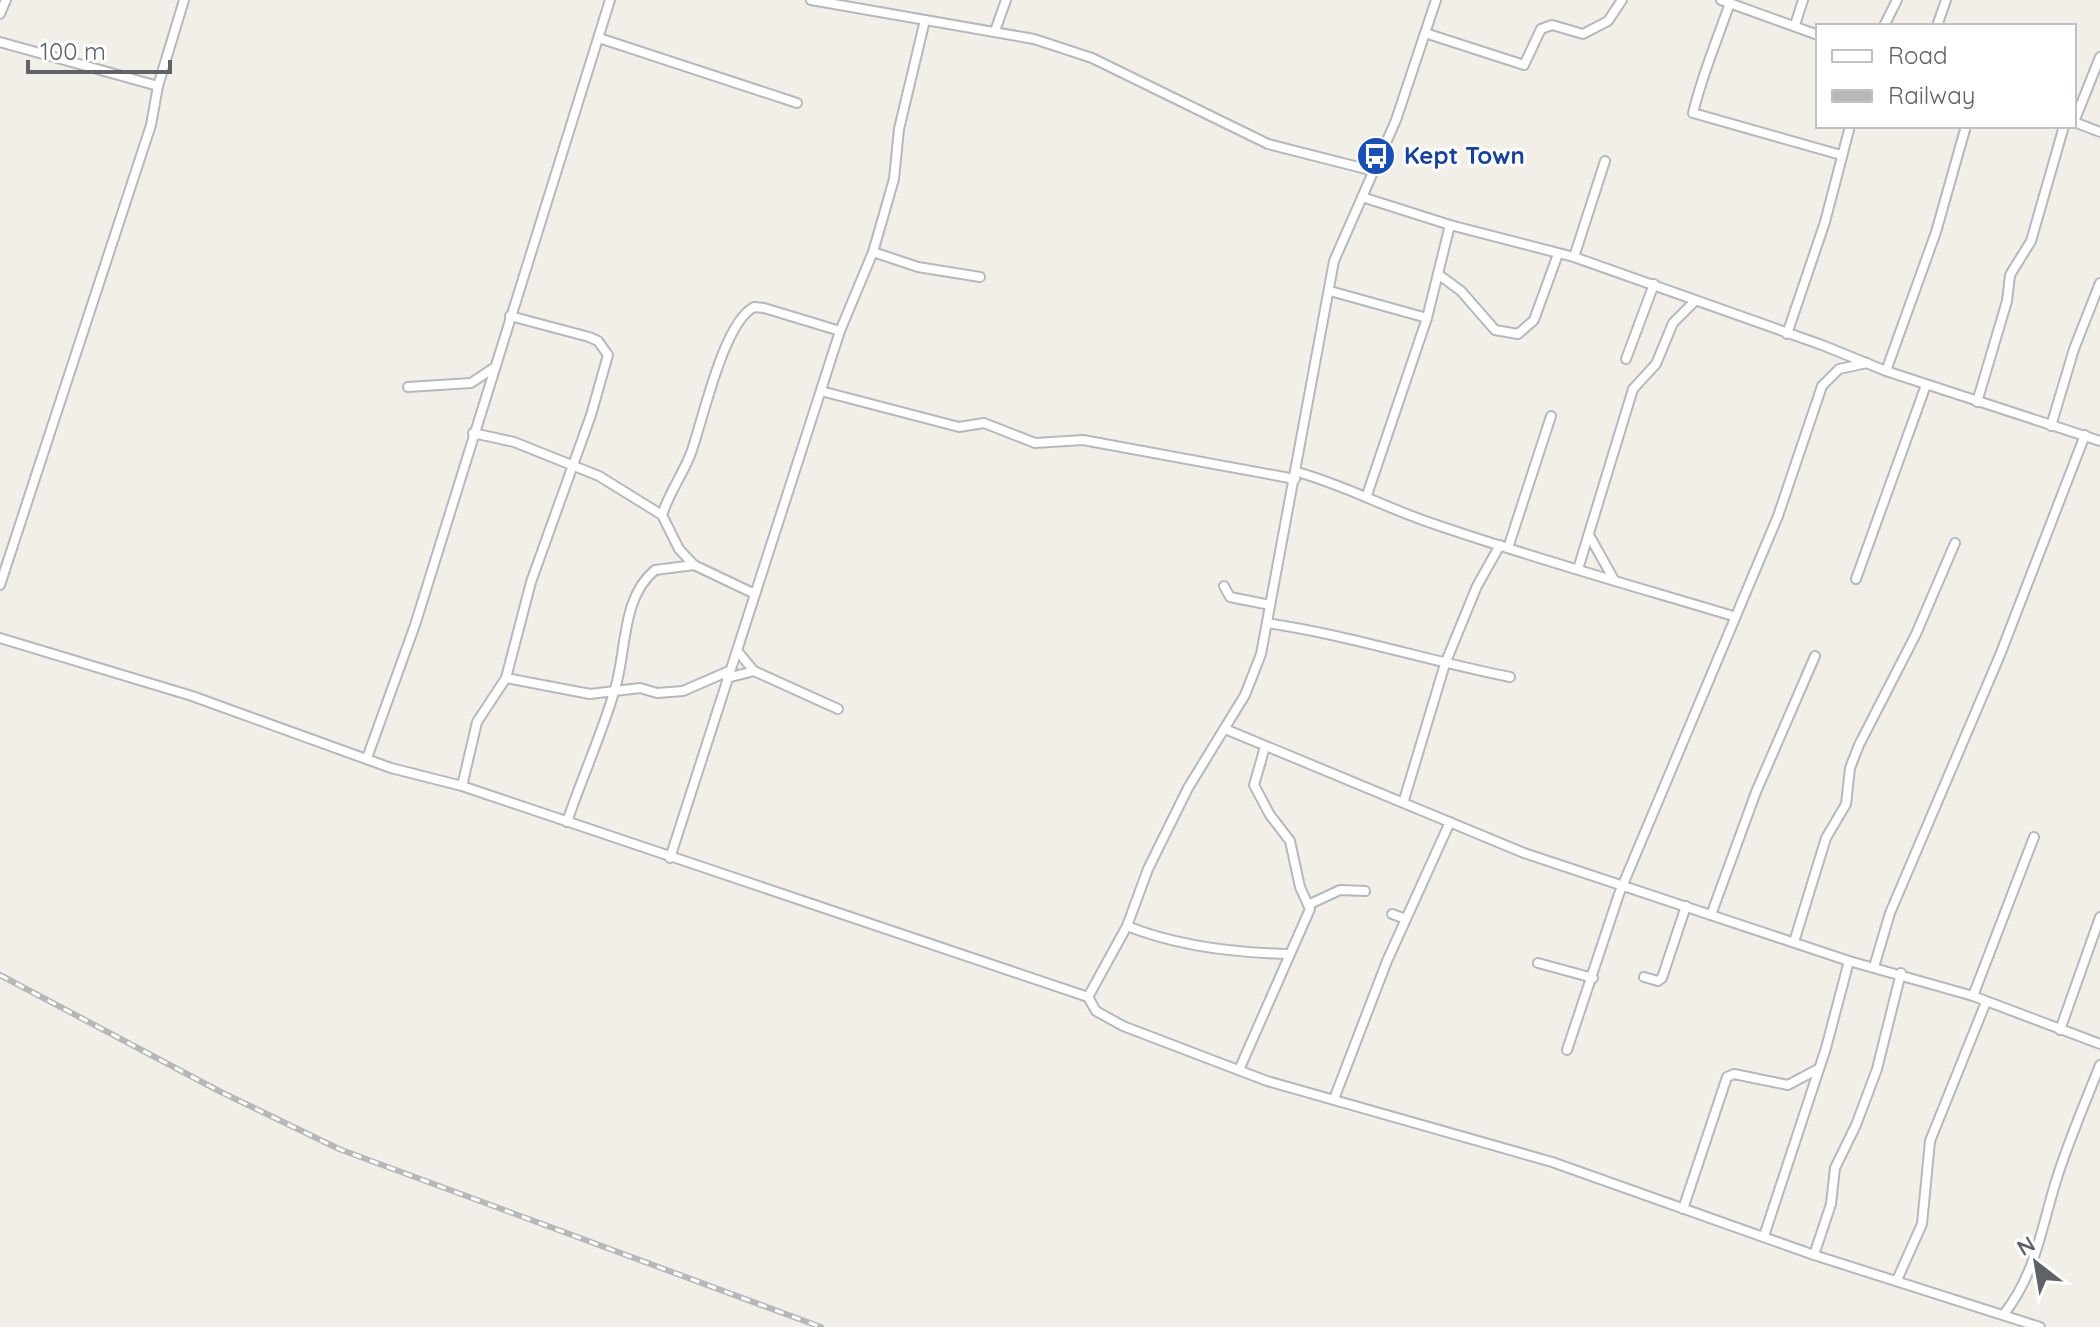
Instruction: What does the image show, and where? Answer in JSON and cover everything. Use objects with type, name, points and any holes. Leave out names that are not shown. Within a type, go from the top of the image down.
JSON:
[{"type":"street","points":[[0,14],[6,0]]},
{"type":"street","points":[[0,585],[151,125],[158,86],[184,0]]},
{"type":"street","points":[[367,758],[415,625],[610,0]]},
{"type":"street","points":[[995,31],[1006,0]]},
{"type":"street","points":[[1088,997],[1127,926],[1148,869],[1188,788],[1252,678],[1267,623],[1334,261],[1374,171],[1436,0]]},
{"type":"street","points":[[1425,33],[1524,65],[1543,27],[1562,27],[1583,34],[1608,21],[1622,0]]},
{"type":"street","points":[[1795,25],[1803,0]]},
{"type":"street","points":[[1885,24],[1897,0]]},
{"type":"street","points":[[1938,24],[1946,0]]},
{"type":"street","points":[[815,1],[995,31],[1092,58],[1268,144],[1374,171]]},
{"type":"street","points":[[1816,34],[1726,2],[1722,33],[1705,67],[1693,113],[1841,155]]},
{"type":"street","points":[[670,858],[739,653],[840,331],[873,252],[894,179],[899,129],[925,20]]},
{"type":"street","points":[[599,38],[797,103]]},
{"type":"street","points":[[0,42],[158,86]]},
{"type":"street","points":[[2076,117],[2100,57]]},
{"type":"street","points":[[2076,123],[2100,132]]},
{"type":"street","points":[[1787,334],[1825,222],[1849,128]]},
{"type":"street","points":[[1886,371],[1936,232],[1965,128]]},
{"type":"street","points":[[1977,402],[2007,301],[2010,275],[2031,241],[2063,128]]},
{"type":"street","points":[[1574,257],[1605,161]]},
{"type":"street","points":[[1362,197],[1450,225],[1574,257],[1926,385],[2100,441]]},
{"type":"street","points":[[1367,495],[1427,318],[1450,225]]},
{"type":"street","points":[[873,252],[918,267],[980,277]]},
{"type":"street","points":[[1438,274],[1461,291],[1495,330],[1518,334],[1526,332],[1534,320],[1558,254]]},
{"type":"street","points":[[2051,426],[2074,349],[2100,283]]},
{"type":"street","points":[[1626,359],[1654,284]]},
{"type":"street","points":[[1330,291],[1427,318]]},
{"type":"street","points":[[1578,569],[1633,389],[1656,364],[1673,323],[1695,301]]},
{"type":"street","points":[[662,515],[690,455],[701,414],[739,320],[754,307],[764,308],[840,331]]},
{"type":"street","points":[[462,786],[477,722],[506,678],[531,582],[606,367],[605,348],[589,337],[510,316]]},
{"type":"street","points":[[1567,1050],[1623,885],[1708,675],[1733,627],[1733,616],[1778,516],[1822,386],[1839,369],[1868,363]]},
{"type":"street","points":[[408,387],[471,383],[495,366]]},
{"type":"street","points":[[1856,579],[1926,385]]},
{"type":"street","points":[[821,391],[959,427],[984,423],[1035,443],[1083,440],[1296,475],[1367,495],[1430,523],[1643,591],[1733,616]]},
{"type":"street","points":[[1404,800],[1445,664],[1477,586],[1504,546],[1551,416]]},
{"type":"street","points":[[473,433],[514,442],[574,465],[662,515],[679,549],[694,565],[755,594]]},
{"type":"street","points":[[1874,967],[1890,913],[2000,655],[2085,435]]},
{"type":"street","points":[[1589,535],[1613,579]]},
{"type":"street","points":[[1794,942],[1826,838],[1846,804],[1850,768],[1859,745],[1916,634],[1955,543]]},
{"type":"street","points":[[567,822],[615,690],[625,627],[645,578],[655,570],[694,565]]},
{"type":"street","points":[[1224,586],[1230,597],[1270,605]]},
{"type":"street","points":[[1267,623],[1337,633],[1445,664],[1510,677]]},
{"type":"street","points":[[0,638],[192,696],[391,768],[462,786],[1088,997],[1096,1011],[1123,1026],[1239,1070],[1552,1162],[1814,1255],[2040,1327]]},
{"type":"street","points":[[739,653],[754,671],[838,709]]},
{"type":"street","points":[[1711,915],[1756,792],[1815,656]]},
{"type":"street","points":[[506,678],[590,694],[640,688],[657,693],[683,691],[730,674],[754,671]]},
{"type":"street","points":[[1225,729],[1404,800],[1524,853],[1849,961],[1901,973],[1973,996],[2100,1044]]},
{"type":"street","points":[[1239,1070],[1310,914],[1310,904],[1300,887],[1290,841],[1270,815],[1254,785],[1265,747]]},
{"type":"street","points":[[1334,1099],[1352,1047],[1450,822]]},
{"type":"street","points":[[1973,996],[2034,837]]},
{"type":"street","points":[[1310,904],[1335,891],[1365,891]]},
{"type":"street","points":[[1644,977],[1658,981],[1662,978],[1686,906]]},
{"type":"street","points":[[1392,914],[1406,919]]},
{"type":"street","points":[[2060,1030],[2100,917]]},
{"type":"street","points":[[1127,926],[1164,938],[1240,952],[1290,954]]},
{"type":"street","points":[[1764,1236],[1849,961]]},
{"type":"street","points":[[1538,963],[1593,978]]},
{"type":"street","points":[[1814,1255],[1831,1204],[1835,1168],[1856,1125],[1877,1069],[1901,973]]},
{"type":"street","points":[[1897,1280],[1922,1224],[1930,1141],[1986,1002]]},
{"type":"street","points":[[2004,1314],[2018,1296],[2036,1254],[2059,1171],[2100,1065]]},
{"type":"street","points":[[1683,1209],[1727,1077],[1734,1074],[1788,1085],[1818,1068]]},
{"type":"railway","points":[[0,975],[219,1091],[339,1149],[821,1327]]},
{"type":"place","name":"Kept Town","points":[[1376,156]]}]
